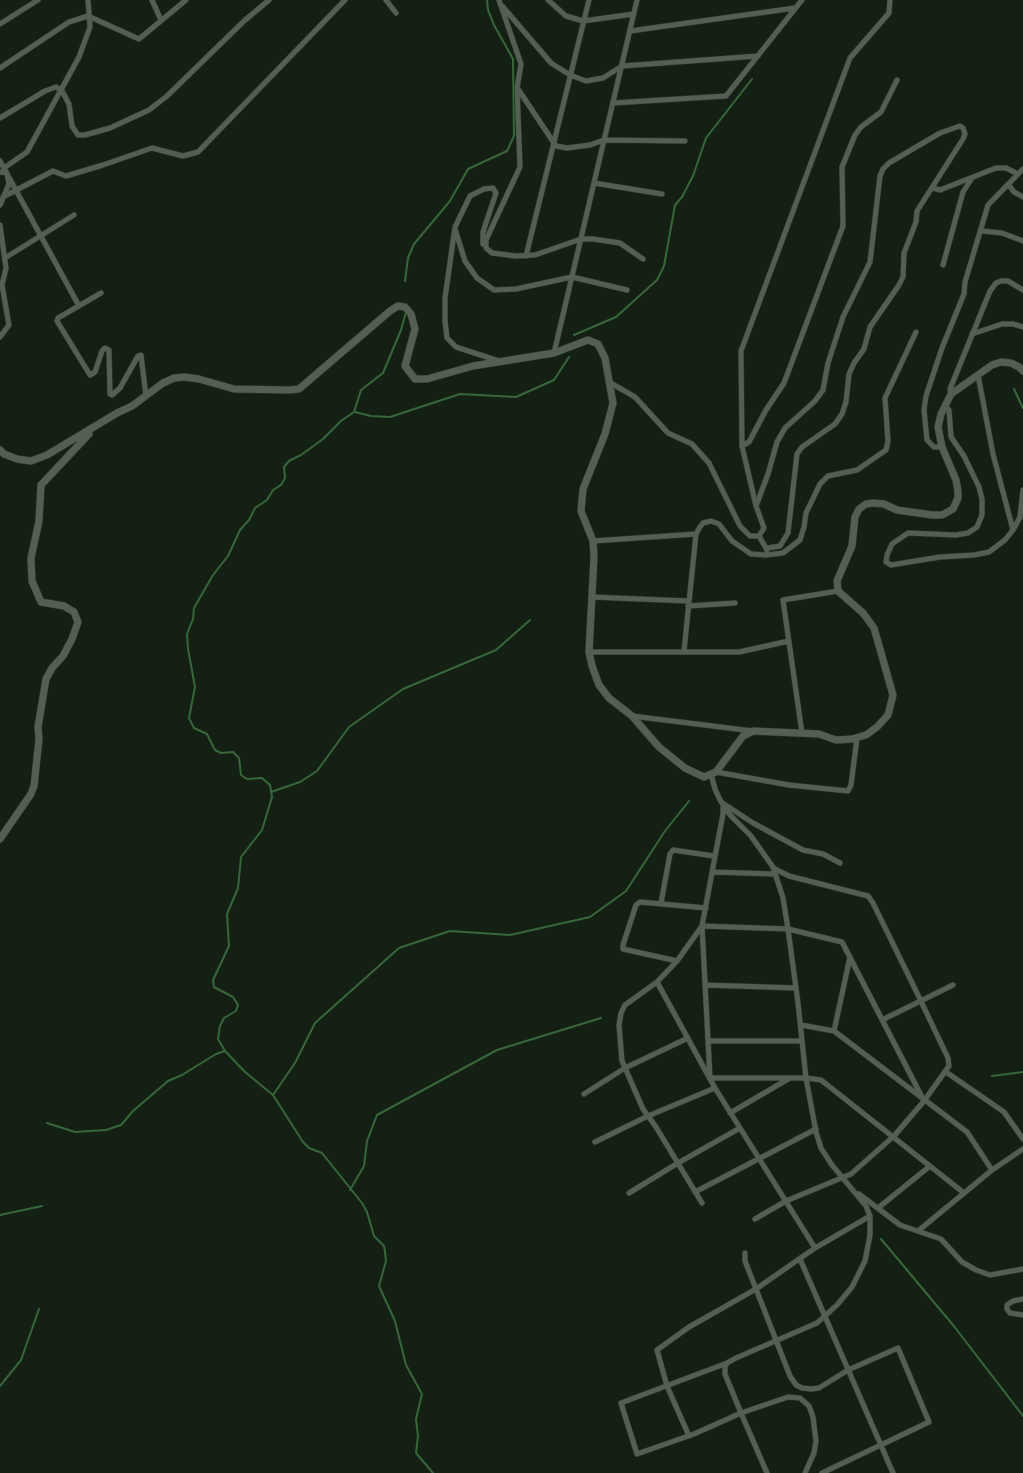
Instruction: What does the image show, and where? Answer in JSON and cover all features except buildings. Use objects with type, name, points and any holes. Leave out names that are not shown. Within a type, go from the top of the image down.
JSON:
[{"type":"main road","points":[[0,450],[4,454],[17,459],[31,461],[47,455],[93,429],[146,396],[163,383],[174,378],[185,376],[234,389],[299,389],[390,311],[398,306],[405,307],[411,314],[415,329],[405,366],[415,380],[427,379],[473,366],[554,353],[588,340],[598,344],[605,358],[612,403],[605,434],[583,489],[581,511],[593,541],[590,652],[592,666],[599,685],[609,698],[632,716],[659,747],[685,768],[704,777],[714,773],[743,736],[753,731],[819,734],[836,740],[857,738],[866,735],[878,727],[888,716],[893,695],[874,628],[863,613],[838,591],[837,582],[852,546],[855,517],[859,509],[866,504],[884,504],[896,510],[932,516],[942,516],[953,509],[958,498],[956,480],[942,447],[938,427],[941,414],[951,394],[992,365],[1001,362],[1019,366],[1023,371]]},
{"type":"main road","points":[[0,839],[32,794],[39,739],[38,727],[46,679],[52,668],[64,656],[70,645],[78,622],[74,612],[64,606],[42,602],[32,581],[31,558],[39,521],[41,485],[93,429]]},
{"type":"street","points":[[0,24],[38,0]]},
{"type":"street","points":[[2,170],[27,152],[37,132],[62,91],[79,57],[90,27],[88,0]]},
{"type":"street","points":[[152,0],[161,20]]},
{"type":"street","points":[[0,68],[69,22],[88,16],[139,39],[186,0]]},
{"type":"street","points":[[0,118],[45,90],[56,87],[62,91],[69,104],[72,126],[78,134],[85,135],[110,128],[149,110],[167,96],[244,21],[269,0]]},
{"type":"street","points":[[3,197],[53,171],[66,176],[152,148],[182,156],[198,152],[345,0]]},
{"type":"street","points":[[386,0],[396,13]]},
{"type":"street","points":[[548,0],[566,16],[583,21],[634,14]]},
{"type":"street","points":[[526,256],[588,0]]},
{"type":"street","points":[[554,353],[637,0]]},
{"type":"street","points":[[613,103],[726,96],[802,0]]},
{"type":"street","points":[[759,536],[764,528],[756,506],[742,446],[741,351],[850,58],[889,13],[890,0]]},
{"type":"street","points":[[500,2],[551,63],[570,75],[586,81],[603,78],[622,66],[758,56]]},
{"type":"street","points":[[486,248],[486,240],[520,167],[517,88],[521,64],[500,2]]},
{"type":"street","points":[[630,31],[795,8]]},
{"type":"street","points":[[742,446],[749,442],[766,410],[784,383],[843,226],[842,166],[855,135],[861,127],[882,112],[897,80]]},
{"type":"street","points":[[517,88],[556,146],[567,148],[590,145],[604,140],[685,141]]},
{"type":"street","points":[[756,506],[768,474],[777,442],[785,428],[815,401],[823,390],[828,363],[843,317],[870,262],[880,176],[883,169],[889,163],[940,133],[960,126],[963,128],[965,134],[963,139],[917,211],[916,222],[904,253],[903,277],[899,286],[870,326],[864,349],[854,363],[849,374],[846,402],[842,414],[835,424],[802,447],[797,454],[788,533],[780,546],[768,548]]},
{"type":"street","points":[[0,161],[2,170],[7,173],[79,306]]},
{"type":"street","points":[[933,188],[940,190],[996,168],[1006,168],[1018,174]]},
{"type":"street","points":[[942,447],[934,447],[927,440],[924,410],[926,396],[942,348],[964,294],[965,282],[982,231],[988,205],[1023,169]]},
{"type":"street","points":[[0,205],[9,184],[7,173]]},
{"type":"street","points":[[943,265],[963,192],[972,178]]},
{"type":"street","points":[[594,182],[662,194]]},
{"type":"street","points":[[1008,184],[1014,192],[1023,197]]},
{"type":"street","points":[[500,361],[456,347],[447,338],[445,298],[454,227],[470,196],[484,189],[494,188],[496,192],[483,232],[482,243],[492,253],[526,256],[535,255],[581,239],[593,239],[620,244],[643,259]]},
{"type":"street","points":[[4,258],[74,215]]},
{"type":"street","points":[[0,225],[6,268],[2,285],[9,325],[0,337]]},
{"type":"street","points":[[454,227],[465,261],[477,278],[494,290],[516,289],[572,277],[627,290]]},
{"type":"street","points":[[982,231],[1002,233],[1023,241]]},
{"type":"street","points":[[951,394],[950,389],[990,291],[1001,281],[1008,281],[1023,290]]},
{"type":"street","points":[[101,293],[58,318],[57,321],[90,375],[95,372],[102,351],[106,348],[109,350],[110,394],[112,395],[120,388],[138,356],[142,355],[146,396]]},
{"type":"street","points":[[972,334],[1002,324],[1013,324],[1023,327]]},
{"type":"street","points":[[684,651],[696,534],[703,523],[711,521],[719,524],[732,541],[751,554],[766,555],[784,553],[800,540],[806,513],[820,484],[828,476],[858,470],[886,450],[888,441],[885,398],[916,332]]},
{"type":"street","points":[[978,375],[993,454],[1013,530]]},
{"type":"street","points":[[609,382],[635,397],[668,433],[692,444],[709,464],[740,526],[750,536],[759,536]]},
{"type":"street","points":[[945,406],[950,410],[951,437],[964,456],[979,487],[982,499],[982,515],[977,527],[968,533],[956,535],[908,533],[892,544],[886,555],[886,562],[891,565],[940,557],[974,555],[988,552],[1005,540],[1013,530],[1020,517],[1023,490]]},
{"type":"street","points":[[593,541],[696,534]]},
{"type":"street","points":[[759,536],[768,548]]},
{"type":"street","points":[[766,555],[768,548]]},
{"type":"street","points":[[802,733],[783,600],[838,591]]},
{"type":"street","points":[[592,597],[688,604],[735,603]]},
{"type":"street","points":[[590,652],[740,652],[789,641]]},
{"type":"street","points":[[632,716],[753,731]]},
{"type":"street","points":[[805,1473],[814,1453],[816,1441],[813,1417],[809,1406],[804,1401],[788,1397],[741,1413],[689,1436],[637,1454],[621,1403],[727,1363],[817,1323],[826,1316],[852,1287],[865,1261],[870,1235],[870,1216],[866,1206],[841,1177],[821,1148],[816,1129],[806,1078],[801,1025],[783,898],[773,868],[758,845],[731,816],[715,789],[714,773],[789,785],[848,791],[851,785],[857,738]]},
{"type":"street","points":[[710,1078],[702,926],[723,814],[723,803]]},
{"type":"street","points":[[723,803],[753,823],[802,850],[823,854],[840,863]]},
{"type":"street","points":[[661,903],[670,854],[674,850],[714,856]]},
{"type":"street","points":[[755,1219],[786,1202],[841,1177],[851,1174],[894,1136],[924,1101],[949,1066],[948,1058],[921,1001],[873,903],[868,896],[789,876],[773,868]]},
{"type":"street","points":[[712,872],[774,874]]},
{"type":"street","points":[[677,961],[623,949],[623,945],[638,902],[706,908]]},
{"type":"street","points":[[702,926],[788,929],[842,942],[924,1101]]},
{"type":"street","points":[[702,926],[677,961],[657,982],[634,997],[625,1005],[621,1013],[619,1025],[622,1061],[643,1109],[702,1203]]},
{"type":"street","points":[[834,1031],[850,957]]},
{"type":"street","points":[[657,982],[715,1088],[815,1248]]},
{"type":"street","points":[[705,985],[796,988]]},
{"type":"street","points":[[882,1020],[953,985]]},
{"type":"street","points":[[801,1025],[834,1031],[924,1101],[967,1132],[992,1170]]},
{"type":"street","points":[[584,1094],[625,1068],[688,1038]]},
{"type":"street","points":[[708,1041],[802,1041]]},
{"type":"street","points":[[946,1072],[1004,1112],[1023,1138]]},
{"type":"street","points":[[710,1078],[806,1078],[822,1080],[964,1193]]},
{"type":"street","points":[[730,1113],[792,1078]]},
{"type":"street","points":[[595,1142],[648,1116],[715,1088]]},
{"type":"street","points":[[629,1193],[740,1128]]},
{"type":"street","points":[[696,1192],[760,1160],[816,1129]]},
{"type":"street","points":[[918,1231],[992,1170],[1023,1149]]},
{"type":"street","points":[[878,1208],[930,1166]]},
{"type":"street","points":[[853,1190],[900,1225],[941,1238],[962,1262],[976,1270],[990,1275],[1023,1269]]},
{"type":"street","points":[[689,1436],[668,1386],[657,1352],[658,1348],[689,1327],[756,1289],[815,1248],[870,1216]]},
{"type":"street","points":[[745,1253],[745,1261],[790,1376],[796,1385],[802,1388],[819,1388],[848,1370],[898,1348],[929,1422],[881,1444],[825,1473]]},
{"type":"street","points":[[800,1259],[894,1473]]},
{"type":"street","points":[[1023,1299],[1013,1301],[1007,1305],[1007,1309],[1010,1313],[1023,1315]]},
{"type":"street","points":[[727,1363],[724,1370],[767,1473]]},
{"type":"waterway","points":[[405,281],[408,258],[414,244],[450,201],[468,169],[507,151],[514,136],[513,59],[494,25],[488,10],[487,0]]},
{"type":"waterway","points":[[574,335],[616,317],[657,280],[664,266],[675,205],[682,197],[693,176],[706,138],[752,79]]},
{"type":"waterway","points":[[406,312],[401,330],[383,373],[361,390],[354,412],[341,421],[323,439],[301,455],[289,461],[284,467],[285,478],[281,485],[273,490],[267,500],[255,508],[249,520],[240,530],[228,556],[213,575],[194,608],[193,619],[187,634],[188,649],[195,687],[189,718],[194,728],[207,734],[215,750],[221,753],[233,752],[239,758],[241,775],[247,779],[262,778],[270,785],[272,797],[262,830],[241,857],[238,888],[227,914],[229,946],[213,980],[214,987],[233,997],[238,1005],[236,1011],[224,1018],[220,1026],[218,1039],[225,1051],[245,1072],[273,1095],[303,1142],[309,1148],[322,1153],[362,1203],[367,1212],[374,1236],[384,1246],[386,1261],[379,1286],[395,1321],[406,1365],[422,1394],[416,1419],[418,1436],[416,1453],[433,1473]]},
{"type":"waterway","points":[[355,412],[371,416],[390,417],[460,394],[516,397],[554,380],[569,357]]},
{"type":"waterway","points":[[1014,389],[1023,408]]},
{"type":"waterway","points":[[271,792],[300,782],[317,771],[349,727],[403,689],[496,650],[530,620]]},
{"type":"waterway","points":[[273,1095],[295,1063],[315,1023],[399,948],[450,931],[510,935],[590,917],[626,891],[665,831],[689,801]]},
{"type":"waterway","points":[[350,1190],[364,1166],[367,1141],[377,1115],[497,1050],[601,1018]]},
{"type":"waterway","points":[[47,1123],[75,1132],[106,1130],[121,1125],[133,1111],[168,1081],[182,1075],[216,1054],[225,1051]]},
{"type":"waterway","points":[[992,1076],[1023,1072]]},
{"type":"waterway","points":[[0,1215],[42,1206]]},
{"type":"waterway","points":[[881,1239],[953,1325],[1023,1416]]},
{"type":"waterway","points":[[0,1386],[21,1360],[39,1309]]}]
